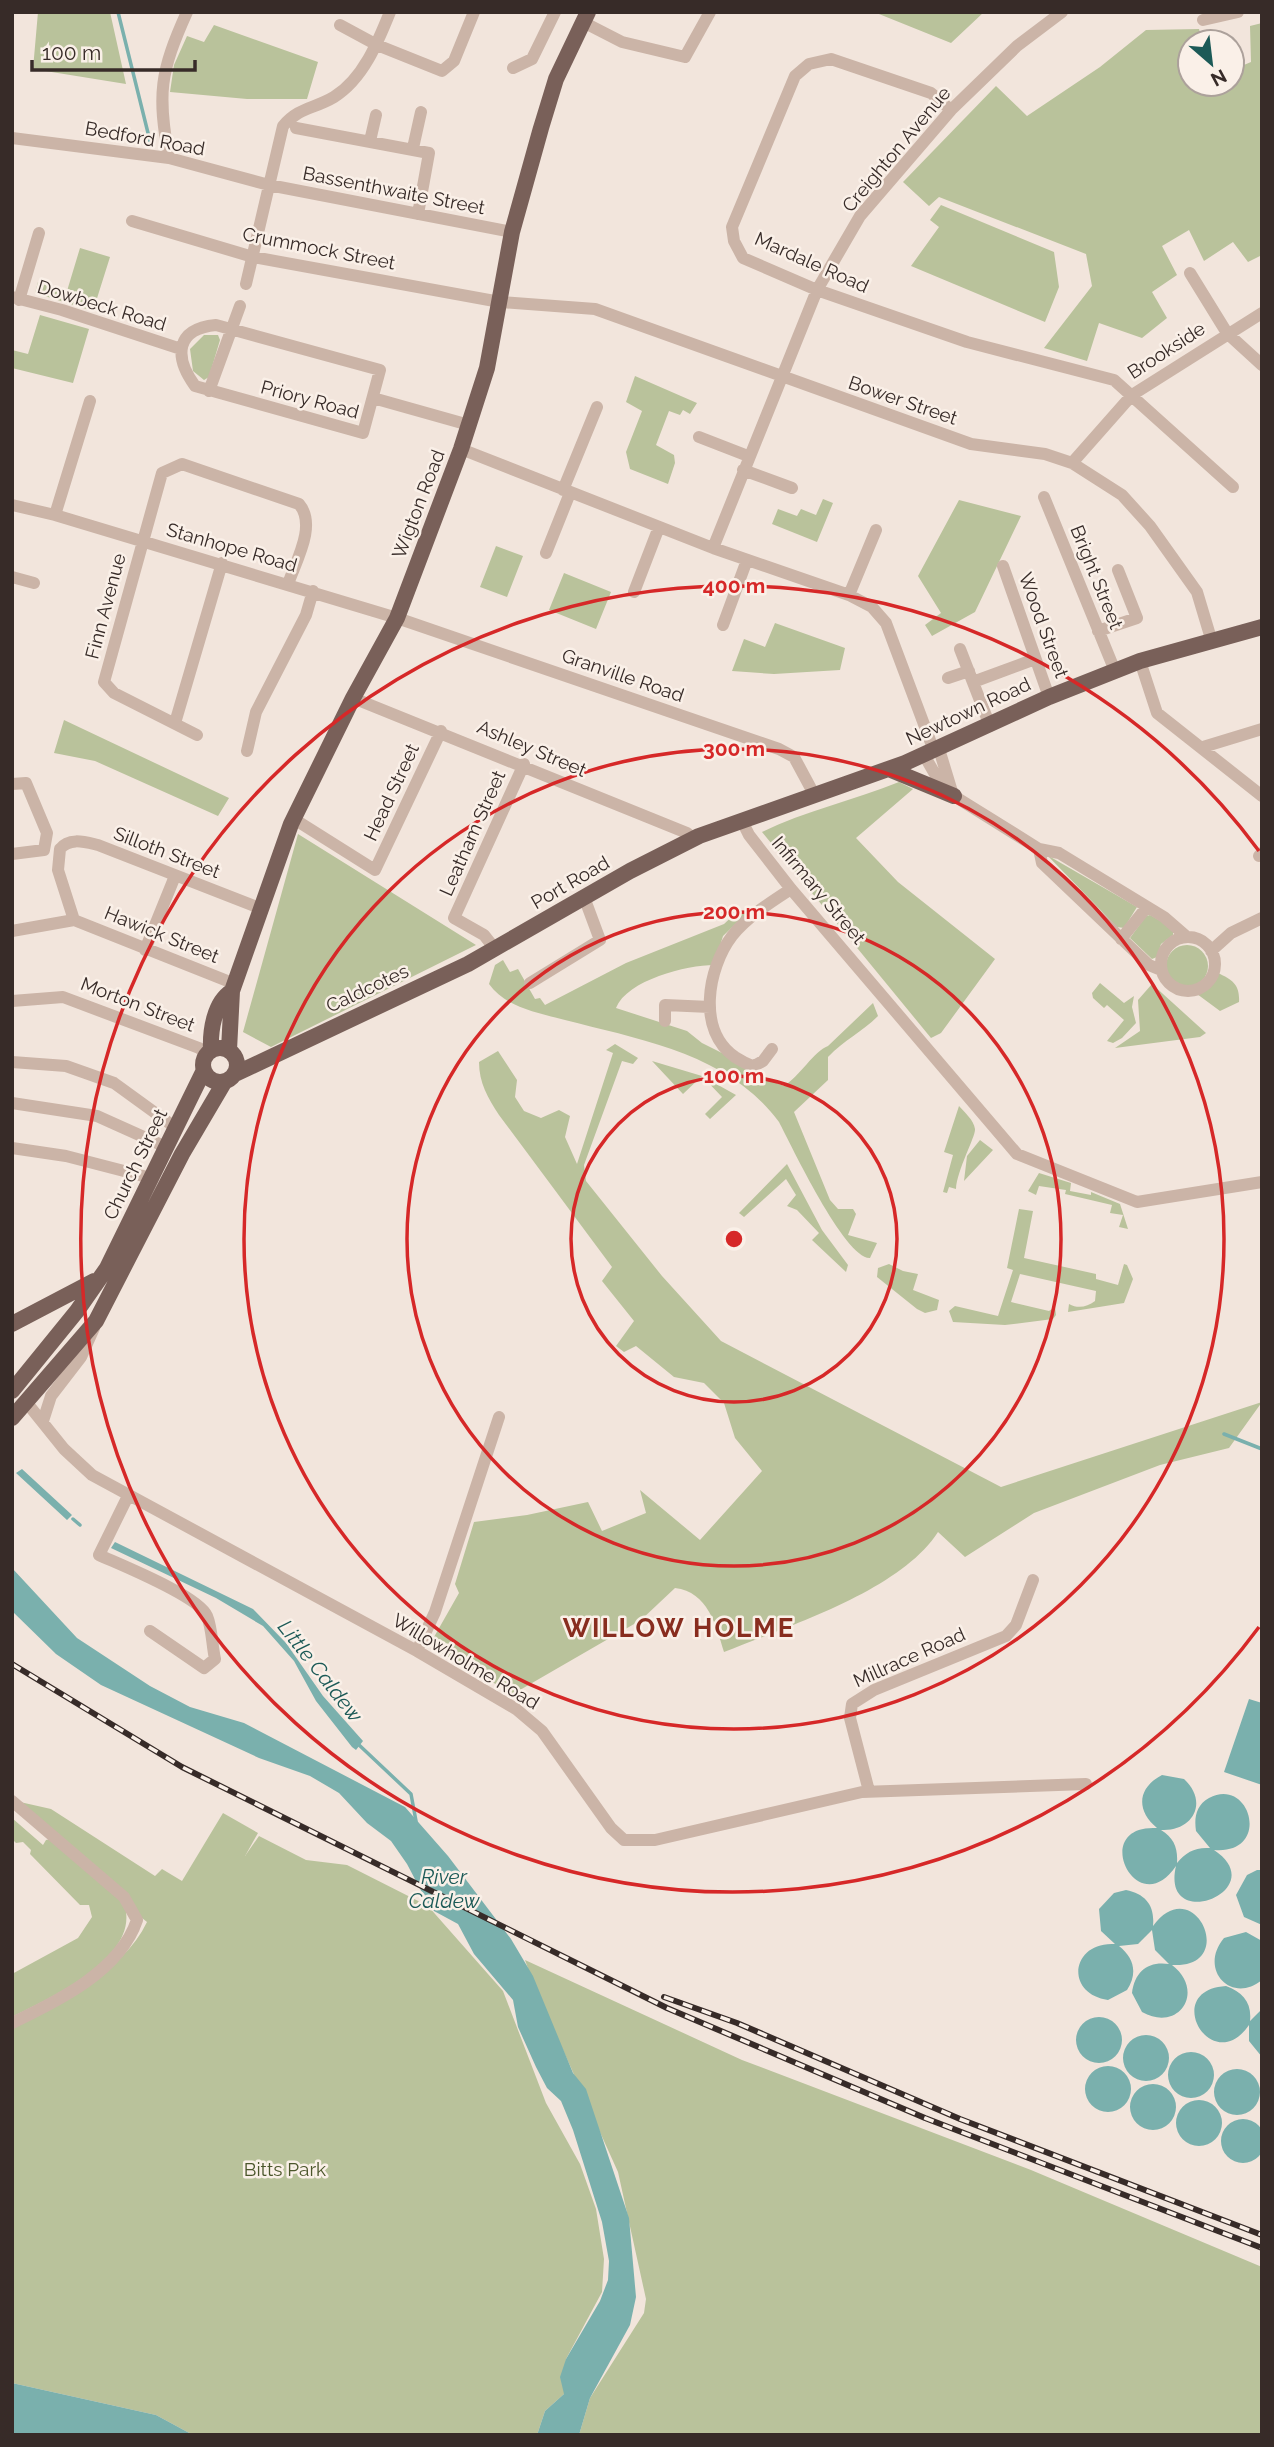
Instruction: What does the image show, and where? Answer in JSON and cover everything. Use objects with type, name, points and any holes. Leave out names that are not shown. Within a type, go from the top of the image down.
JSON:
[{"type":"main road","name":"Wigton Road","points":[[230,1051],[234,988],[294,819],[353,698],[397,618],[461,449],[487,368],[512,232],[556,79],[585,17]]},
{"type":"main road","name":"Newtown Road","points":[[694,839],[933,752],[1049,697],[1140,661],[1262,626]]},
{"type":"main road","points":[[889,769],[954,796]]},
{"type":"main road","name":"Port Road","points":[[468,964],[584,897],[694,839]]},
{"type":"main road","name":"Caldcotes","points":[[230,1078],[284,1049],[468,964]]},
{"type":"main road","name":"Wigton Road","points":[[207,1058],[210,1035],[218,1009],[224,997],[234,988]]},
{"type":"main road","points":[[219,1048],[230,1051],[238,1065],[230,1078],[215,1081],[207,1058],[219,1048]]},
{"type":"main road","name":"Caldcotes","points":[[230,1051],[254,1054],[284,1049]]},
{"type":"main road","name":"Church Street","points":[[12,1391],[102,1275],[176,1128],[207,1058]]},
{"type":"main road","name":"Church Street","points":[[12,1418],[20,1401],[96,1321],[182,1154],[230,1078]]},
{"type":"main road","points":[[12,1324],[85,1289],[102,1275]]},
{"type":"street","points":[[169,158],[160,112],[161,82],[187,12]]},
{"type":"street","points":[[246,284],[283,126],[293,114],[335,97],[354,78],[377,45],[390,12]]},
{"type":"street","points":[[340,25],[377,45],[442,71],[454,61],[474,12]]},
{"type":"street","points":[[513,68],[532,59],[555,12]]},
{"type":"street","points":[[585,17],[622,42],[685,57],[710,12]]},
{"type":"street","name":"Creighton Avenue","points":[[713,548],[817,290],[860,216],[951,110],[1017,46],[1062,12]]},
{"type":"street","points":[[1203,20],[1238,12]]},
{"type":"street","name":"Mardale Road","points":[[951,110],[931,93],[831,59],[809,64],[795,76],[732,227],[734,241],[744,258],[817,290],[967,342],[1115,380],[1233,487]]},
{"type":"street","points":[[413,148],[421,112]]},
{"type":"street","points":[[370,141],[376,115]]},
{"type":"street","points":[[296,128],[429,153],[418,214]]},
{"type":"street","name":"Bedford Road","points":[[12,138],[169,158],[269,185]]},
{"type":"street","name":"Bassenthwaite Street","points":[[269,185],[512,232]]},
{"type":"street","name":"Crummock Street","points":[[132,221],[253,257],[500,302]]},
{"type":"street","points":[[16,298],[39,233]]},
{"type":"street","points":[[1190,273],[1227,333],[1262,365]]},
{"type":"street","name":"Dowbeck Road","points":[[16,298],[62,310],[181,349]]},
{"type":"street","name":"Bower Street","points":[[500,302],[595,309],[780,378],[971,444],[1045,454],[1072,463],[1122,495],[1150,526],[1197,592],[1212,642]]},
{"type":"street","points":[[209,391],[240,306]]},
{"type":"street","name":"Brookside","points":[[1072,463],[1132,395],[1262,313]]},
{"type":"street","points":[[181,349],[184,339],[205,326],[231,327],[380,370],[373,398]]},
{"type":"street","name":"Priory Road","points":[[181,349],[188,376],[195,386],[363,433],[373,398],[469,425]]},
{"type":"street","points":[[55,515],[90,401]]},
{"type":"street","points":[[546,553],[597,407]]},
{"type":"street","points":[[699,437],[748,456]]},
{"type":"street","points":[[461,449],[713,548],[849,595],[872,607],[886,623],[933,752],[954,796],[1040,849],[1059,853],[1164,917],[1187,937],[1205,944],[1211,951],[1214,966],[1212,975],[1202,987],[1194,990],[1172,986],[1161,970],[1149,965],[1042,863],[1040,849]]},
{"type":"street","points":[[143,541],[162,473],[182,464],[293,499],[302,507],[307,518],[306,531],[288,583]]},
{"type":"street","points":[[743,470],[792,488]]},
{"type":"street","name":"Bright Street","points":[[1044,497],[1115,671]]},
{"type":"street","name":"Stanhope Road","points":[[12,505],[222,563],[397,618]]},
{"type":"street","points":[[634,592],[659,527]]},
{"type":"street","points":[[849,595],[876,530]]},
{"type":"street","name":"Finn Avenue","points":[[143,541],[104,682],[114,693],[197,735]]},
{"type":"street","points":[[723,625],[747,560]]},
{"type":"street","points":[[175,723],[222,563]]},
{"type":"street","name":"Wood Street","points":[[1003,566],[1049,697]]},
{"type":"street","points":[[1098,631],[1137,618],[1118,570]]},
{"type":"street","points":[[12,577],[34,583]]},
{"type":"street","points":[[247,751],[256,712],[306,615],[313,591]]},
{"type":"street","name":"Granville Road","points":[[397,618],[779,749],[794,757],[815,796]]},
{"type":"street","points":[[960,649],[990,726]]},
{"type":"street","points":[[948,678],[971,676],[1035,659]]},
{"type":"street","points":[[1140,661],[1157,713],[1262,796]]},
{"type":"street","name":"Ashley Street","points":[[353,698],[524,764],[687,833],[694,839]]},
{"type":"street","points":[[1203,747],[1262,729]]},
{"type":"street","name":"Head Street","points":[[294,819],[375,870],[441,732]]},
{"type":"street","name":"Leatham Street","points":[[495,949],[484,935],[454,918],[524,764]]},
{"type":"street","points":[[19,783],[47,833],[45,845]]},
{"type":"street","name":"Infirmary Street","points":[[742,821],[749,835],[791,889],[1017,1154],[1137,1202],[1262,1182]]},
{"type":"street","name":"Silloth Street","points":[[60,849],[63,844],[78,841],[98,845],[262,909]]},
{"type":"street","points":[[12,855],[45,845],[60,849],[58,870],[74,920],[12,931]]},
{"type":"street","points":[[145,950],[175,876]]},
{"type":"street","points":[[772,1049],[764,1061],[754,1066],[727,1051],[716,1039],[710,1007],[717,962],[729,942],[746,922],[791,889]]},
{"type":"street","points":[[530,984],[600,940],[584,897]]},
{"type":"street","points":[[1121,939],[1147,907]]},
{"type":"street","points":[[1211,951],[1231,933],[1262,919]]},
{"type":"street","name":"Hawick Street","points":[[74,920],[193,968],[234,988]]},
{"type":"street","points":[[1161,970],[1164,952],[1170,944],[1187,937]]},
{"type":"street","name":"Morton Street","points":[[12,1001],[63,997],[199,1048],[207,1058]]},
{"type":"street","points":[[665,1021],[665,1006],[710,1007]]},
{"type":"street","points":[[12,1062],[66,1066],[114,1083],[176,1128]]},
{"type":"street","points":[[12,1103],[97,1116],[166,1147]]},
{"type":"street","points":[[12,1148],[66,1156],[151,1178]]},
{"type":"street","points":[[43,1421],[51,1396],[81,1357],[96,1321]]},
{"type":"street","name":"Willowholme Road","points":[[20,1401],[43,1421],[64,1449],[92,1475],[417,1651],[516,1709],[542,1731],[611,1828],[624,1840],[655,1840],[869,1791],[1086,1784]]},
{"type":"street","points":[[417,1651],[435,1612],[499,1417]]},
{"type":"street","points":[[128,1496],[99,1555],[183,1595],[201,1608],[207,1615],[215,1659],[204,1668],[150,1631]]},
{"type":"street","name":"Millrace Road","points":[[869,1791],[850,1718],[852,1703],[874,1690],[1006,1636],[1016,1625],[1033,1580]]},
{"type":"street","points":[[12,1801],[124,1897],[137,1920],[120,1952],[105,1967],[12,2023]]},
{"type":"green space","points":[[38,12],[110,12],[126,84],[33,69]]},
{"type":"green space","points":[[874,12],[984,12],[951,43]]},
{"type":"green space","points":[[1262,23],[1262,255],[1248,262],[1233,242],[1204,261],[1189,230],[1162,246],[1177,275],[1152,292],[1167,318],[1142,338],[1099,323],[1087,361],[1044,348],[1092,286],[1086,254],[939,197],[929,206],[903,182],[996,86],[1027,116],[1100,67],[1146,30],[1176,29],[1176,98],[1246,98],[1246,64],[1251,62],[1250,26]]},
{"type":"green space","points":[[214,25],[318,62],[307,99],[247,99],[170,92],[174,65],[187,36],[204,42]]},
{"type":"green space","points":[[941,205],[1054,252],[1059,287],[1045,322],[911,266],[939,227],[930,220]]},
{"type":"green space","points":[[80,248],[110,257],[93,311],[35,293],[38,282],[67,291]]},
{"type":"green space","points":[[40,315],[89,329],[73,383],[12,368],[12,350],[28,354]]},
{"type":"green space","points":[[204,335],[218,335],[220,340],[209,377],[204,380],[193,371],[190,349]]},
{"type":"green space","points":[[635,376],[697,403],[690,414],[683,410],[680,415],[669,411],[656,445],[674,455],[675,463],[668,484],[630,469],[626,452],[642,411],[626,402]]},
{"type":"green space","points":[[823,499],[833,503],[817,542],[772,524],[778,509],[797,516],[801,509],[816,515]]},
{"type":"green space","points":[[959,500],[1021,516],[975,612],[932,636],[925,625],[941,613],[918,576]]},
{"type":"green space","points":[[496,546],[523,556],[507,597],[480,587]]},
{"type":"green space","points":[[564,573],[611,592],[596,629],[549,610]]},
{"type":"green space","points":[[775,623],[845,648],[840,670],[774,674],[732,671],[744,639],[765,647]]},
{"type":"green space","points":[[64,720],[229,798],[218,816],[95,761],[54,753]]},
{"type":"green space","points":[[899,782],[913,789],[856,838],[898,882],[995,959],[941,1033],[931,1038],[762,832]]},
{"type":"green space","points":[[298,834],[476,945],[271,1047],[243,1032]]},
{"type":"green space","points":[[1047,855],[1137,907],[1124,928],[1117,927]]},
{"type":"green space","points":[[738,911],[746,914],[723,936],[714,965],[674,971],[645,982],[632,989],[616,1008],[687,1031],[702,1043],[738,1061],[749,1072],[784,1086],[873,1003],[878,1016],[828,1057],[828,1080],[794,1112],[830,1200],[838,1209],[853,1209],[856,1214],[848,1235],[877,1243],[870,1258],[859,1253],[833,1221],[779,1122],[759,1099],[735,1080],[710,1065],[653,1043],[524,1008],[504,999],[489,984],[495,965],[503,960],[510,972],[518,969],[535,999],[540,998],[545,1005],[626,963],[724,924]]},
{"type":"green space","points":[[1150,915],[1173,928],[1173,935],[1161,944],[1157,957],[1152,959],[1130,938],[1146,916]]},
{"type":"green space","points":[[1187,945],[1202,951],[1208,966],[1202,981],[1187,987],[1172,981],[1166,966],[1172,951]]},
{"type":"green space","points":[[1218,973],[1234,984],[1239,996],[1239,1002],[1220,1011],[1197,994],[1209,987]]},
{"type":"green space","points":[[1100,983],[1124,1003],[1134,996],[1132,1007],[1136,1023],[1122,1038],[1113,1043],[1107,1041],[1124,1020],[1107,1005],[1104,1008],[1093,998],[1092,993]]},
{"type":"green space","points":[[1152,984],[1206,1033],[1200,1037],[1115,1048],[1140,1031],[1138,1000]]},
{"type":"green space","points":[[615,1044],[638,1058],[633,1064],[622,1061],[584,1165],[586,1181],[662,1276],[721,1341],[1001,1487],[1262,1402],[1229,1448],[1160,1465],[1034,1513],[965,1557],[938,1532],[921,1553],[898,1572],[870,1589],[810,1618],[724,1652],[714,1621],[703,1603],[686,1591],[675,1588],[641,1620],[513,1694],[436,1650],[434,1637],[459,1593],[455,1584],[474,1522],[527,1515],[588,1502],[602,1531],[646,1513],[640,1490],[700,1540],[762,1471],[735,1438],[724,1403],[704,1383],[674,1377],[636,1346],[624,1352],[616,1346],[634,1321],[602,1281],[612,1267],[499,1115],[482,1084],[479,1062],[498,1051],[517,1080],[515,1097],[524,1111],[541,1118],[559,1110],[570,1116],[565,1137],[577,1164],[613,1053],[606,1050]]},
{"type":"green space","points":[[652,1061],[702,1076],[683,1094]]},
{"type":"green space","points":[[702,1076],[736,1095],[710,1119],[705,1114],[722,1097]]},
{"type":"green space","points":[[959,1106],[973,1122],[975,1133],[956,1189],[949,1187],[947,1193],[943,1192],[953,1155],[944,1152]]},
{"type":"green space","points":[[980,1140],[993,1150],[964,1181],[967,1156]]},
{"type":"green space","points":[[787,1164],[822,1230],[848,1265],[846,1272],[812,1240],[819,1233],[797,1210],[787,1206],[796,1195],[786,1179],[744,1217],[739,1213]]},
{"type":"green space","points":[[1039,1173],[1071,1183],[1070,1191],[1091,1195],[1091,1192],[1120,1204],[1128,1229],[1119,1227],[1123,1215],[1110,1213],[1112,1205],[1065,1194],[1066,1190],[1039,1186],[1036,1195],[1028,1191]]},
{"type":"green space","points":[[1019,1209],[1033,1211],[1024,1258],[1096,1274],[1096,1279],[1118,1285],[1124,1264],[1127,1265],[1133,1279],[1124,1303],[1068,1312],[1069,1304],[1082,1307],[1095,1301],[1096,1291],[1020,1274],[1011,1302],[1049,1311],[1055,1307],[1056,1315],[1053,1319],[1005,1325],[953,1322],[949,1311],[955,1306],[998,1316],[1013,1270],[1007,1268]]},
{"type":"green space","points":[[889,1264],[918,1274],[913,1290],[939,1300],[937,1310],[925,1313],[917,1309],[877,1277],[878,1268]]},
{"type":"green space","name":"Bitts Park","points":[[20,1802],[51,1809],[155,1876],[162,1869],[182,1881],[223,1813],[258,1833],[245,1856],[259,1836],[306,1860],[347,1865],[428,1906],[503,1991],[546,2103],[580,2164],[596,2209],[604,2259],[602,2292],[566,2359],[564,2394],[545,2411],[537,2435],[193,2435],[156,2415],[12,2383],[12,2026],[106,1970],[136,1940],[147,1922],[137,1914],[126,1912],[125,1930],[116,1947],[102,1962],[66,1989],[12,2017],[12,1974],[78,1938],[92,1917],[89,1905],[80,1905],[30,1854],[31,1850],[23,1842],[16,1843],[12,1839],[12,1818],[43,1845],[46,1840],[55,1838]]},
{"type":"green space","points":[[525,1960],[742,2060],[1031,2170],[1262,2267],[1262,2435],[579,2435],[590,2398],[644,2313],[646,2299],[618,2172]]},
{"type":"water","points":[[22,1469],[72,1515],[67,1520],[16,1473]]},
{"type":"water","points":[[115,1542],[253,1609],[286,1643],[323,1696],[363,1741],[356,1750],[316,1701],[294,1661],[263,1626],[216,1598],[111,1548]]},
{"type":"water","name":"River Caldew","points":[[12,1568],[77,1638],[150,1686],[190,1707],[244,1723],[405,1807],[448,1856],[511,1939],[533,1976],[573,2073],[586,2089],[629,2218],[636,2297],[630,2325],[590,2398],[579,2435],[537,2435],[545,2411],[564,2394],[560,2377],[566,2359],[600,2301],[608,2280],[609,2261],[602,2222],[573,2130],[561,2101],[547,2088],[536,2067],[518,2027],[513,2000],[474,1954],[458,1924],[434,1911],[427,1902],[391,1841],[367,1823],[339,1793],[310,1776],[259,1758],[101,1685],[56,1654],[12,1611]]},
{"type":"water","points":[[1249,1699],[1262,1703],[1262,1785],[1224,1772]]},
{"type":"water","points":[[1162,1775],[1184,1779],[1192,1788],[1195,1797],[1194,1814],[1189,1821],[1182,1826],[1161,1830],[1174,1844],[1177,1863],[1191,1851],[1210,1848],[1195,1826],[1199,1808],[1209,1798],[1224,1794],[1236,1798],[1244,1806],[1249,1818],[1249,1830],[1244,1841],[1232,1848],[1214,1850],[1229,1865],[1231,1879],[1224,1891],[1212,1899],[1197,1902],[1184,1898],[1176,1887],[1176,1866],[1161,1881],[1147,1884],[1135,1878],[1126,1867],[1122,1854],[1125,1840],[1136,1831],[1157,1828],[1145,1814],[1142,1800],[1148,1786]]},
{"type":"water","points":[[1262,1870],[1262,1925],[1244,1917],[1236,1895],[1247,1875]]},
{"type":"water","points":[[1126,1890],[1148,1902],[1153,1926],[1168,1912],[1183,1909],[1195,1915],[1203,1926],[1207,1940],[1203,1953],[1192,1962],[1172,1965],[1182,1975],[1187,1986],[1187,1997],[1184,2006],[1177,2013],[1167,2017],[1155,2017],[1142,2012],[1132,1993],[1139,1973],[1144,1969],[1155,1964],[1169,1964],[1155,1950],[1152,1930],[1138,1944],[1119,1946],[1133,1966],[1127,1990],[1108,2000],[1094,1996],[1084,1988],[1079,1979],[1078,1969],[1089,1951],[1100,1945],[1115,1944],[1101,1931],[1099,1909],[1114,1893]]},
{"type":"water","points":[[1246,1932],[1262,1941],[1262,1980],[1250,1987],[1229,1986],[1216,1972],[1217,1950],[1224,1938]]},
{"type":"water","points":[[1226,1986],[1245,1999],[1250,2021],[1262,2009],[1262,2057],[1249,2041],[1249,2025],[1235,2039],[1221,2042],[1208,2037],[1199,2027],[1195,2014],[1197,2001],[1207,1991]]},
{"type":"water","points":[[1099,2017],[1115,2024],[1122,2040],[1115,2056],[1099,2063],[1083,2056],[1076,2040],[1083,2024]]},
{"type":"water","points":[[1146,2035],[1162,2042],[1169,2058],[1162,2074],[1146,2081],[1130,2074],[1123,2058],[1130,2042]]},
{"type":"water","points":[[1191,2052],[1207,2059],[1214,2075],[1207,2091],[1191,2098],[1175,2091],[1168,2075],[1175,2059]]},
{"type":"water","points":[[1108,2066],[1124,2073],[1131,2089],[1124,2105],[1108,2112],[1092,2105],[1085,2089],[1092,2073]]},
{"type":"water","points":[[1237,2069],[1253,2076],[1260,2092],[1253,2108],[1237,2115],[1221,2108],[1214,2092],[1221,2076]]},
{"type":"water","points":[[1153,2084],[1169,2091],[1176,2107],[1169,2123],[1153,2130],[1137,2123],[1130,2107],[1137,2091]]},
{"type":"water","points":[[1199,2100],[1215,2107],[1222,2123],[1215,2139],[1199,2146],[1183,2139],[1176,2123],[1183,2107]]},
{"type":"water","points":[[1243,2119],[1258,2126],[1265,2141],[1258,2156],[1243,2163],[1228,2156],[1221,2141],[1228,2126]]},
{"type":"water","points":[[12,2383],[156,2415],[193,2435],[12,2435]]},
{"type":"waterway","points":[[118,12],[150,141]]},
{"type":"waterway","points":[[1224,1434],[1262,1449]]},
{"type":"waterway","points":[[73,1519],[80,1525]]},
{"type":"waterway","name":"Little Caldew","points":[[358,1744],[411,1794],[416,1821]]},
{"type":"railway","points":[[12,1664],[182,1767],[667,2008],[925,2118],[1262,2248]]},
{"type":"railway","points":[[664,1997],[737,2023],[960,2119],[1262,2235]]},
{"type":"district","name":"WILLOW HOLME","points":[[679,1628]]}]
